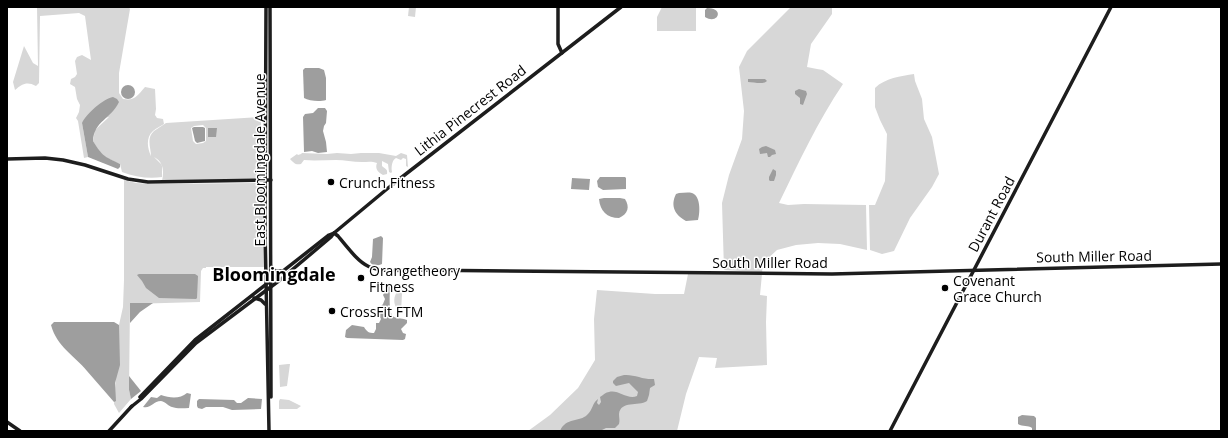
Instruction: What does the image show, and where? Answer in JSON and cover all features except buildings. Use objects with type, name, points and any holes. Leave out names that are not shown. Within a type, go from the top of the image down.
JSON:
[{"type":"main road","name":"East Bloomingdale Avenue","points":[[266,7],[264,180],[269,410]]},
{"type":"main road","name":"East Bloomingdale Avenue","points":[[269,410],[271,382],[270,7]]},
{"type":"main road","points":[[558,7],[558,44],[562,53]]},
{"type":"main road","name":"Lithia Pinecrest Road","points":[[131,407],[141,399],[180,358],[196,344],[271,286],[393,184],[621,7]]},
{"type":"main road","name":"Durant Road","points":[[890,431],[1111,7]]},
{"type":"main road","points":[[7,159],[45,158],[63,160],[85,165],[128,179],[148,182],[271,180]]},
{"type":"main road","name":"Lithia Pinecrest Road","points":[[110,430],[164,370],[195,340],[329,234],[334,233]]},
{"type":"main road","name":"South Miller Road","points":[[334,233],[360,262],[373,269],[390,271],[832,274],[1221,264]]},
{"type":"main road","points":[[270,265],[275,271],[283,271]]},
{"type":"main road","points":[[254,298],[263,301],[266,306]]},
{"type":"main road","points":[[269,410],[269,431]]},
{"type":"main road","points":[[7,422],[20,431]]},
{"type":"shaded area","points":[[37,7],[129,7],[130,9],[119,73],[119,93],[123,99],[130,99],[136,97],[145,87],[155,89],[155,115],[157,118],[163,119],[164,124],[154,130],[149,136],[148,146],[151,156],[150,137],[154,131],[166,123],[261,117],[261,179],[162,181],[163,171],[162,166],[162,177],[142,177],[122,172],[120,164],[100,153],[93,141],[95,130],[109,117],[82,123],[88,157],[84,158],[78,121],[76,118],[80,105],[77,99],[75,87],[70,84],[71,79],[77,74],[75,61],[77,57],[82,55],[91,60],[85,16],[79,13],[40,16],[39,83],[36,86],[25,84],[15,90],[13,82],[24,46],[33,63],[38,66]],"holes":[[[203,125],[206,128],[206,141],[196,144],[193,141],[191,128],[194,126]]]},
{"type":"shaded area","points":[[409,7],[416,7],[415,17],[408,16]]},
{"type":"shaded area","points":[[662,7],[696,7],[696,31],[657,31],[657,17]]},
{"type":"shaded area","points":[[791,7],[832,7],[832,14],[811,44],[807,67],[823,70],[843,84],[817,127],[779,203],[788,205],[866,205],[867,250],[840,244],[818,243],[796,245],[777,250],[763,263],[762,272],[724,270],[722,203],[729,175],[742,139],[744,111],[739,67],[747,51]]},
{"type":"shaded area","points":[[707,8],[716,11],[718,16],[713,19],[705,17],[705,10]]},
{"type":"shaded area","points":[[305,68],[319,68],[324,70],[326,78],[326,100],[315,101],[304,98],[303,70]]},
{"type":"shaded area","points":[[914,74],[922,99],[924,119],[932,137],[939,174],[932,187],[910,218],[894,251],[882,254],[870,250],[869,205],[875,205],[885,181],[887,134],[875,107],[875,88],[888,80]]},
{"type":"shaded area","points":[[748,79],[765,79],[767,81],[761,83],[748,82]]},
{"type":"shaded area","points":[[128,85],[133,87],[135,92],[133,97],[128,99],[123,97],[121,92],[123,87]]},
{"type":"shaded area","points":[[799,89],[806,91],[807,94],[803,105],[800,104],[800,98],[795,94],[795,91]]},
{"type":"shaded area","points":[[113,97],[119,102],[116,108],[96,129],[93,141],[104,156],[120,164],[118,169],[88,157],[82,123],[96,107],[105,100]]},
{"type":"shaded area","points":[[318,108],[325,108],[327,111],[326,123],[323,131],[327,152],[304,152],[303,117],[305,114],[313,113]]},
{"type":"shaded area","points":[[192,128],[205,128],[205,141],[197,143],[195,141]]},
{"type":"shaded area","points":[[208,128],[217,128],[216,137],[208,137]]},
{"type":"shaded area","points":[[766,146],[775,150],[776,154],[768,157],[767,153],[760,154],[759,149]]},
{"type":"shaded area","points":[[379,153],[396,156],[401,153],[407,155],[408,167],[406,166],[406,159],[403,158],[401,160],[396,158],[393,162],[391,173],[389,172],[388,164],[382,161],[382,166],[387,171],[387,174],[383,175],[377,170],[377,163],[373,162],[304,160],[301,164],[297,164],[290,159],[297,154]]},
{"type":"shaded area","points":[[773,169],[776,171],[776,175],[774,181],[770,181],[769,177]]},
{"type":"shaded area","points":[[600,177],[625,177],[626,189],[603,190],[598,187],[597,181]]},
{"type":"shaded area","points":[[572,178],[590,179],[589,190],[571,189]]},
{"type":"shaded area","points":[[124,180],[136,183],[151,184],[264,183],[264,267],[203,268],[201,271],[200,302],[130,304],[129,390],[131,399],[119,413],[114,404],[119,325],[123,307]]},
{"type":"shaded area","points":[[692,193],[695,195],[698,201],[699,209],[698,220],[686,221],[676,213],[673,202],[676,194]]},
{"type":"shaded area","points":[[599,199],[625,199],[628,207],[626,212],[619,218],[611,217],[605,213],[601,207]]},
{"type":"shaded area","points":[[381,236],[383,238],[382,264],[374,265],[370,262],[372,257],[373,239]]},
{"type":"shaded area","points":[[195,274],[198,276],[197,298],[159,298],[146,288],[137,275]]},
{"type":"shaded area","points":[[688,274],[762,274],[760,295],[767,296],[767,365],[715,368],[717,358],[699,357],[686,394],[677,431],[528,431],[550,415],[578,388],[595,360],[594,319],[597,290],[655,294],[684,294]]},
{"type":"shaded area","points":[[388,286],[390,286],[392,315],[396,318],[407,320],[407,323],[401,329],[403,333],[406,334],[405,339],[345,337],[346,330],[352,325],[364,327],[368,332],[374,333],[376,323],[379,323],[381,319],[377,311],[383,304],[385,299],[383,295]]},
{"type":"shaded area","points":[[397,292],[401,292],[402,294],[401,312],[394,303]]},
{"type":"shaded area","points":[[130,303],[153,303],[140,312],[130,323]]},
{"type":"shaded area","points":[[54,322],[114,322],[119,325],[120,365],[115,383],[116,401],[114,402],[57,339],[51,325]]},
{"type":"shaded area","points":[[290,364],[287,386],[280,387],[279,365]]},
{"type":"shaded area","points":[[624,375],[654,379],[655,385],[650,388],[647,401],[643,403],[626,405],[623,407],[619,414],[619,424],[615,428],[606,428],[600,431],[560,431],[569,422],[587,415],[598,399],[597,403],[599,405],[601,402],[600,397],[607,392],[612,391],[630,397],[637,396],[638,392],[629,383],[616,386],[613,383],[617,377]]},
{"type":"shaded area","points":[[129,376],[141,391],[131,399],[129,390]]},
{"type":"shaded area","points":[[187,393],[191,394],[189,408],[174,408],[161,401],[158,401],[148,407],[143,407],[151,397],[157,398],[161,395],[178,397]]},
{"type":"shaded area","points":[[248,398],[262,399],[261,409],[232,410],[223,407],[206,407],[202,409],[198,408],[197,406],[197,401],[199,399],[234,400],[237,403],[241,403]]},
{"type":"shaded area","points":[[280,399],[289,400],[301,406],[297,409],[279,409]]},
{"type":"shaded area","points":[[1022,415],[1034,416],[1036,418],[1036,431],[1032,431],[1032,428],[1030,427],[1018,424],[1018,417]]},
{"type":"place","name":"Crunch Fitness","points":[[331,182]]},
{"type":"place","name":"Orangetheory Fitness","points":[[361,278]]},
{"type":"place","name":"Covenant Grace Church","points":[[945,288]]},
{"type":"place","name":"CrossFit FTM","points":[[332,311]]},
{"type":"district","name":"Bloomingdale","points":[[274,274]]}]
